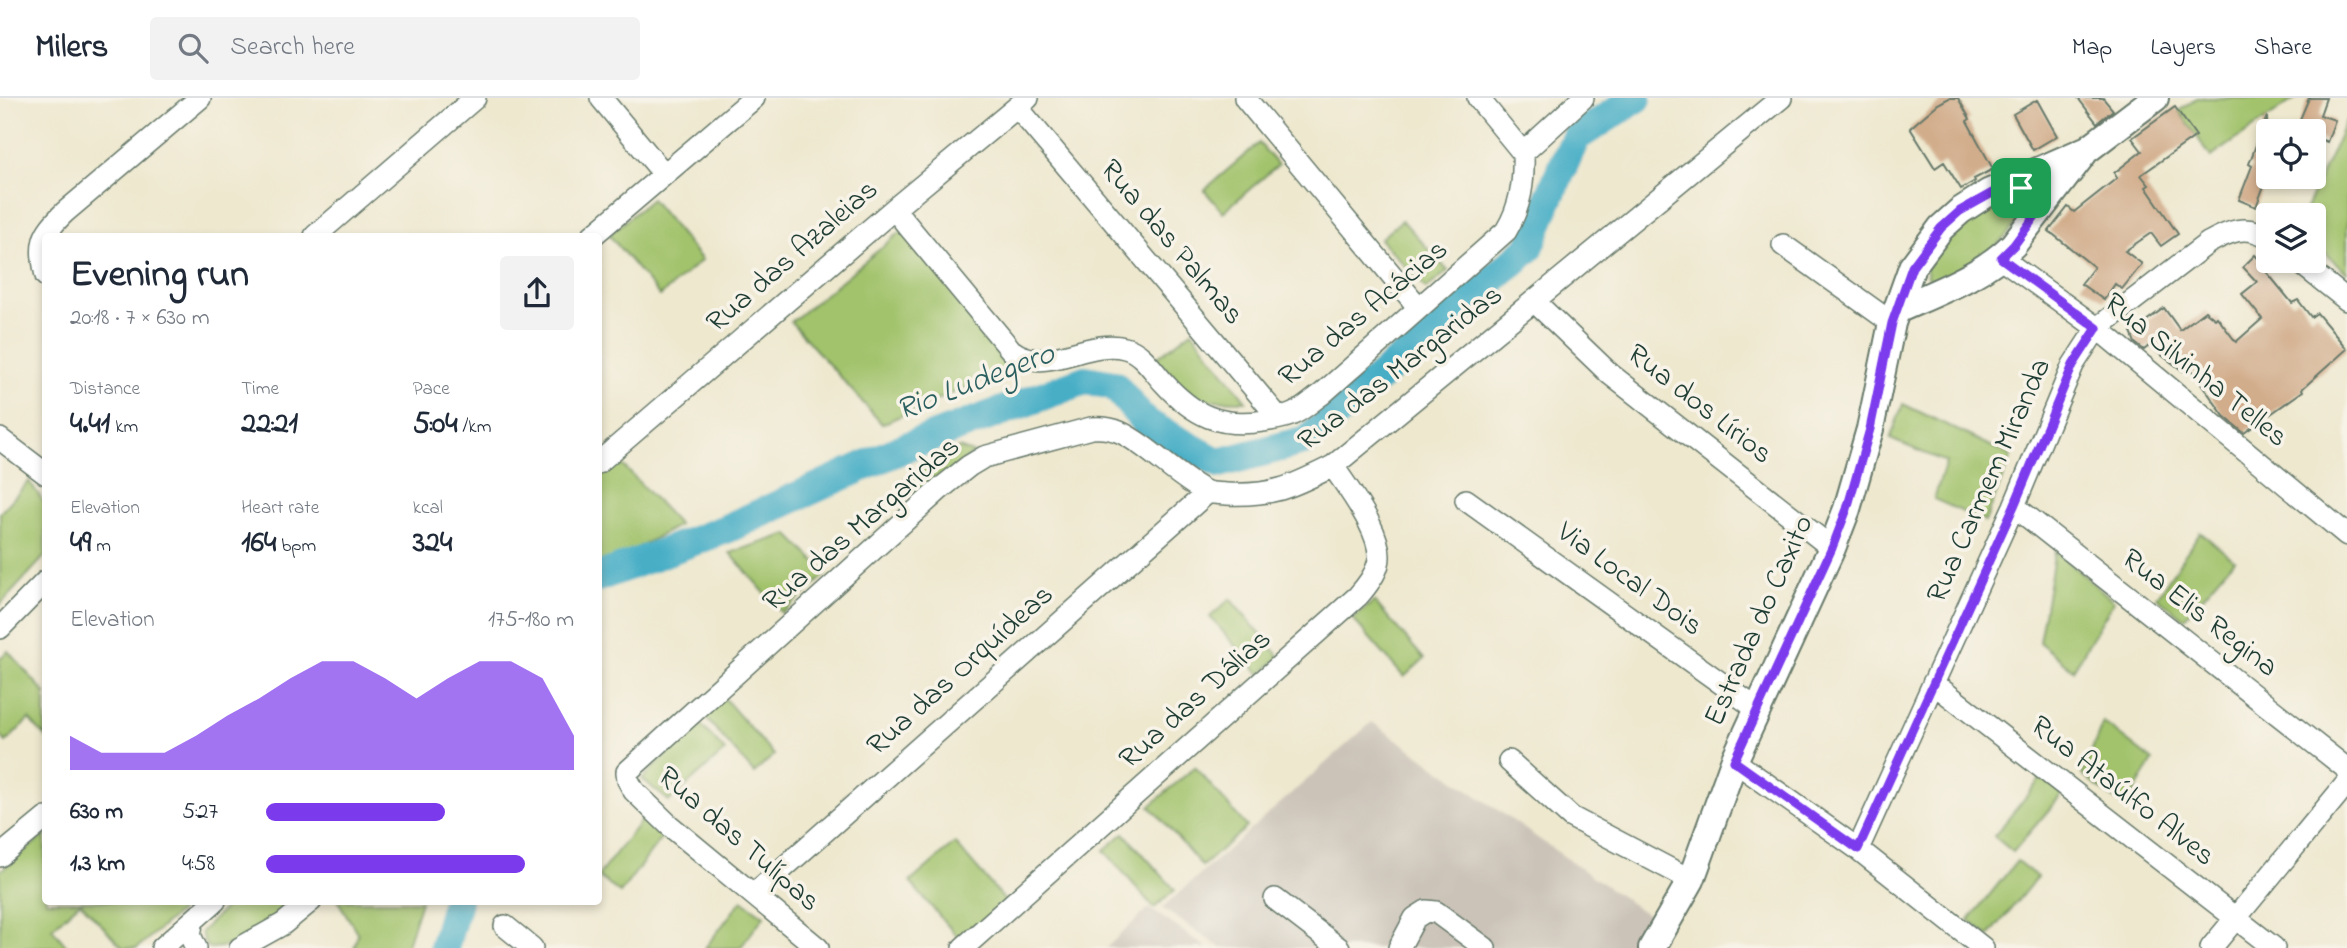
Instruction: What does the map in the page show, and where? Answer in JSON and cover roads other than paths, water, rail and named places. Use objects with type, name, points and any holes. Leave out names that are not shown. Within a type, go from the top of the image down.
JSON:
[{"type":"main road","name":"Estrada do Caxito","points":[[1652,948],[1691,880],[1734,761],[1832,548],[1847,509],[1870,429],[1894,317],[1912,267],[1941,228],[1960,211],[2012,182],[2088,149],[2155,98]]},
{"type":"main road","name":"Estrada do Caxito","points":[[1894,317],[2001,258],[2088,149]]},
{"type":"street","points":[[46,233],[65,212],[200,98]]},
{"type":"street","points":[[318,233],[475,98]]},
{"type":"street","points":[[601,98],[664,174]]},
{"type":"street","points":[[595,233],[754,98]]},
{"type":"street","points":[[1245,98],[1419,308]]},
{"type":"street","points":[[1478,98],[1523,153],[1583,98]]},
{"type":"street","name":"Rua das Margaridas","points":[[627,772],[940,489],[984,457],[1032,442],[1091,428],[1109,427],[1134,440],[1207,493],[1272,493],[1295,485],[1333,466],[1781,98]]},
{"type":"street","name":"Rua das Azaleias","points":[[602,460],[1022,103]]},
{"type":"street","name":"Rua das Palmas","points":[[1022,103],[1279,418]]},
{"type":"street","name":"Rua das Acácias","points":[[894,209],[1017,355],[1033,361],[1094,348],[1123,347],[1139,355],[1181,401],[1204,416],[1225,423],[1244,424],[1295,413],[1322,394],[1506,231],[1515,216],[1521,193],[1524,177],[1523,153]]},
{"type":"street","points":[[2012,182],[2027,194],[2038,212]]},
{"type":"street","name":"Rua Carmem Miranda","points":[[1858,849],[2014,506],[2073,365],[2097,328],[2208,243],[2228,232],[2241,229],[2256,231]]},
{"type":"street","points":[[1783,245],[1894,317]]},
{"type":"street","name":"Rua Silvinha Telles","points":[[2001,258],[2097,328],[2347,535]]},
{"type":"street","points":[[1912,267],[1922,281],[1938,292]]},
{"type":"street","points":[[2313,273],[2347,300]]},
{"type":"street","name":"Rua dos Lírios","points":[[1535,302],[1609,374],[1832,548]]},
{"type":"street","points":[[0,439],[42,471]]},
{"type":"street","name":"Rua das Dálias","points":[[962,948],[1358,596],[1370,582],[1378,567],[1380,555],[1377,543],[1367,519],[1333,466]]},
{"type":"street","name":"Rua das Orquídeas","points":[[754,894],[1207,493]]},
{"type":"street","name":"Via Local Dois","points":[[1466,500],[1757,709]]},
{"type":"street","name":"Rua Elis Regina","points":[[2014,506],[2347,769]]},
{"type":"street","points":[[0,628],[42,585]]},
{"type":"street","name":"Rua Ataúlfo Alves","points":[[1933,683],[2274,948]]},
{"type":"street","points":[[1509,761],[1571,817],[1691,880]]},
{"type":"street","points":[[1734,761],[1858,849],[1983,948]]},
{"type":"street","name":"Rua das Tulípas","points":[[627,772],[634,792],[643,802],[818,948]]},
{"type":"street","points":[[2211,948],[2347,783]]},
{"type":"street","points":[[0,856],[42,821]]},
{"type":"street","points":[[1275,899],[1339,948]]},
{"type":"street","points":[[162,948],[211,905]]},
{"type":"street","points":[[240,948],[283,924],[306,905]]},
{"type":"street","points":[[1399,948],[1415,918],[1426,911],[1436,912],[1485,948]]},
{"type":"street","points":[[192,924],[190,935],[195,948]]},
{"type":"street","points":[[505,926],[532,948]]},
{"type":"waterway","name":"Rio Ludegero","points":[[602,576],[726,529],[908,446],[1085,380],[1114,385],[1145,422],[1219,463],[1307,440],[1529,248],[1576,137],[1637,98]]},
{"type":"waterway","name":"Rio Ludegero","points":[[444,948],[456,905]]}]
